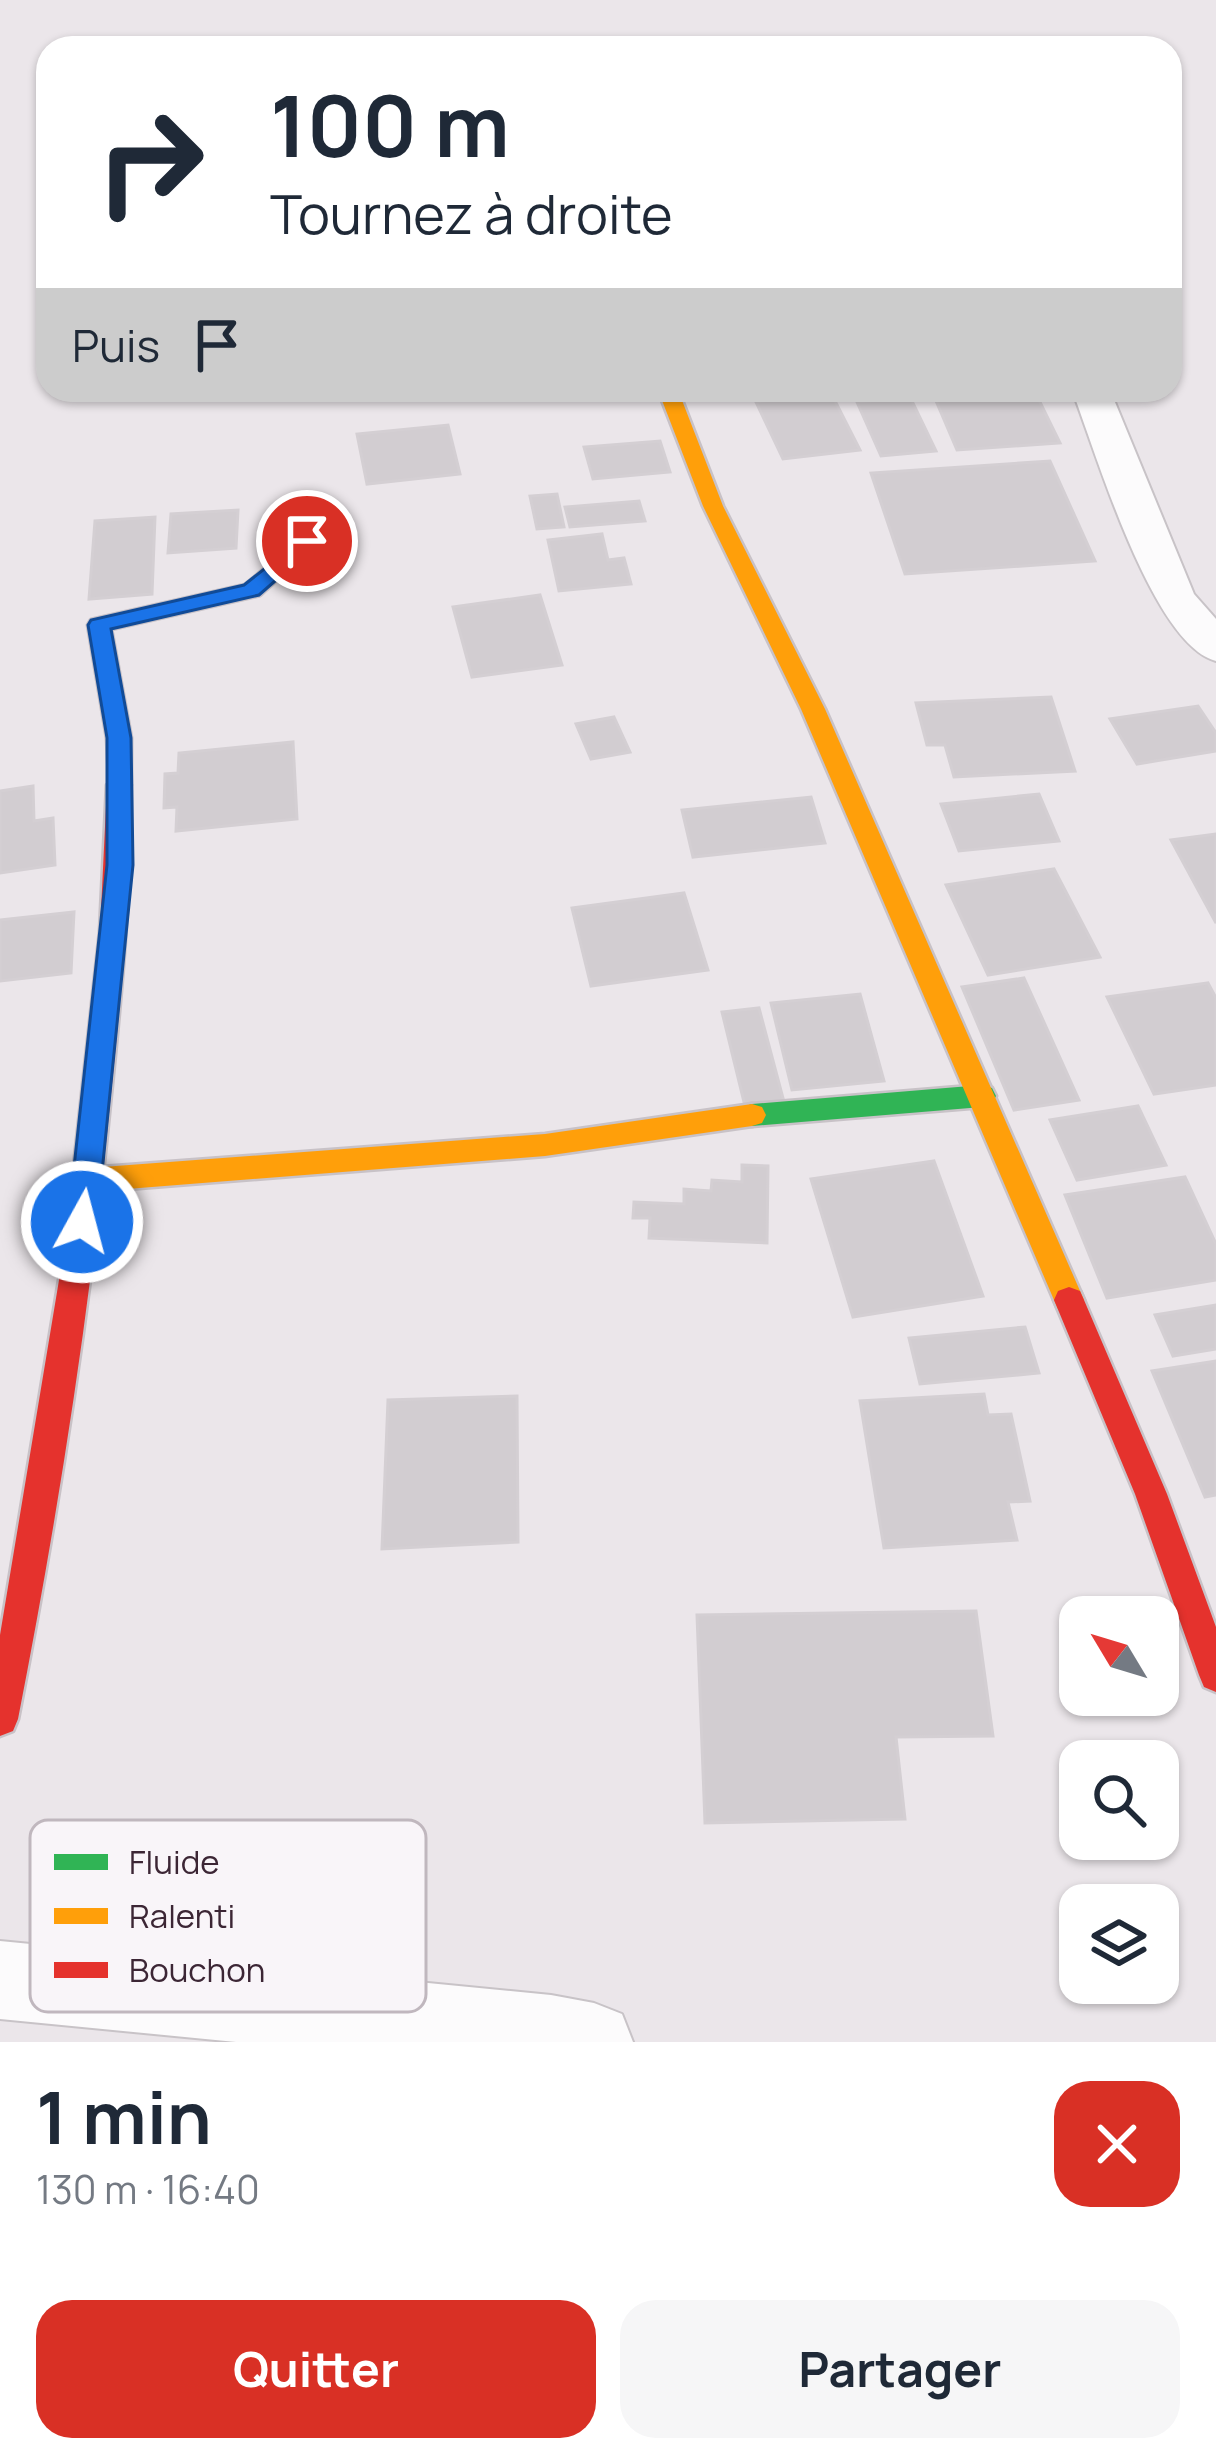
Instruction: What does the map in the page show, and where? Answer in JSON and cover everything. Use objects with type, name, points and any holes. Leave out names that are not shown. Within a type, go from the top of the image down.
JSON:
[{"type":"street","points":[[673,402],[713,506],[813,710],[982,1096],[1151,1493],[1216,1675]]},
{"type":"street","points":[[1096,402],[1174,598],[1216,646]]},
{"type":"street","points":[[0,1719],[33,1562],[88,1180],[120,865],[119,738],[99,625],[252,590],[335,517]]},
{"type":"street","points":[[88,1180],[545,1145],[730,1117],[982,1096]]},
{"type":"street","points":[[0,1980],[30,1983]]},
{"type":"street","points":[[331,2012],[594,2042]]},
{"type":"building","points":[[756,402],[836,402],[860,450],[783,459]]},
{"type":"building","points":[[857,402],[912,402],[936,451],[881,456]]},
{"type":"building","points":[[937,402],[1040,402],[1060,443],[957,450]]},
{"type":"building","points":[[448,425],[460,474],[367,484],[357,434]]},
{"type":"building","points":[[660,441],[670,472],[593,479],[584,447]]},
{"type":"building","points":[[1050,461],[1095,561],[905,574],[871,473]]},
{"type":"building","points":[[557,494],[564,527],[537,529],[530,496]]},
{"type":"building","points":[[639,501],[645,521],[570,527],[565,507]]},
{"type":"building","points":[[238,510],[236,548],[168,553],[171,514]]},
{"type":"building","points":[[155,517],[152,594],[89,599],[95,521]]},
{"type":"building","points":[[602,534],[608,560],[624,558],[631,584],[559,591],[548,540]]},
{"type":"building","points":[[540,595],[562,665],[472,677],[453,607]]},
{"type":"building","points":[[1051,697],[1075,771],[954,777],[945,745],[927,745],[916,703]]},
{"type":"building","points":[[1198,706],[1216,733],[1216,751],[1137,764],[1110,719]]},
{"type":"building","points":[[614,717],[630,752],[591,759],[576,724]]},
{"type":"building","points":[[293,742],[297,819],[176,831],[177,807],[164,808],[165,774],[178,773],[179,753]]},
{"type":"building","points":[[33,786],[34,821],[53,818],[55,865],[0,873],[0,791]]},
{"type":"building","points":[[1039,794],[1059,841],[959,851],[941,804]]},
{"type":"building","points":[[811,797],[825,843],[693,857],[682,810]]},
{"type":"building","points":[[1216,834],[1216,923],[1171,840]]},
{"type":"building","points":[[1054,869],[1100,957],[988,975],[946,885]]},
{"type":"building","points":[[684,893],[708,970],[591,986],[572,908]]},
{"type":"building","points":[[74,912],[71,973],[0,981],[0,920]]},
{"type":"building","points":[[1024,978],[1079,1100],[1014,1110],[962,987]]},
{"type":"building","points":[[1208,983],[1216,998],[1216,1085],[1154,1094],[1107,997]]},
{"type":"building","points":[[860,994],[884,1081],[792,1090],[771,1003]]},
{"type":"building","points":[[759,1008],[784,1102],[745,1106],[722,1012]]},
{"type":"building","points":[[1138,1106],[1166,1165],[1077,1180],[1050,1120]]},
{"type":"building","points":[[934,1161],[983,1296],[853,1317],[811,1179]]},
{"type":"building","points":[[742,1165],[768,1166],[767,1243],[649,1238],[650,1218],[633,1218],[634,1202],[684,1204],[684,1189],[711,1191],[712,1180],[742,1182]]},
{"type":"building","points":[[1185,1177],[1216,1244],[1216,1280],[1107,1298],[1065,1195]]},
{"type":"building","points":[[1216,1305],[1216,1349],[1173,1356],[1155,1315]]},
{"type":"building","points":[[1025,1327],[1039,1373],[920,1384],[909,1338]]},
{"type":"building","points":[[1216,1361],[1216,1495],[1205,1497],[1152,1371]]},
{"type":"building","points":[[984,1394],[988,1415],[1011,1414],[1030,1501],[1008,1502],[1017,1540],[884,1548],[860,1401]]},
{"type":"building","points":[[517,1396],[518,1542],[382,1549],[388,1400]]},
{"type":"building","points":[[976,1611],[993,1736],[896,1737],[905,1819],[705,1823],[697,1615]]},
{"type":"traffic: fast","points":[[752,1115],[982,1096]]},
{"type":"traffic: slow","points":[[673,402],[713,506],[813,709],[1069,1300]]},
{"type":"traffic: slow","points":[[119,785],[119,738],[99,625],[252,590],[335,517]]},
{"type":"traffic: slow","points":[[89,1180],[545,1145],[752,1115]]},
{"type":"traffic: jam","points":[[0,1719],[46,1479],[81,1238],[113,931],[119,785]]},
{"type":"traffic: jam","points":[[1069,1300],[1151,1494],[1216,1675]]},
{"type":"route","points":[[82,1222],[120,865],[119,738],[99,625],[252,590],[307,541]]}]
